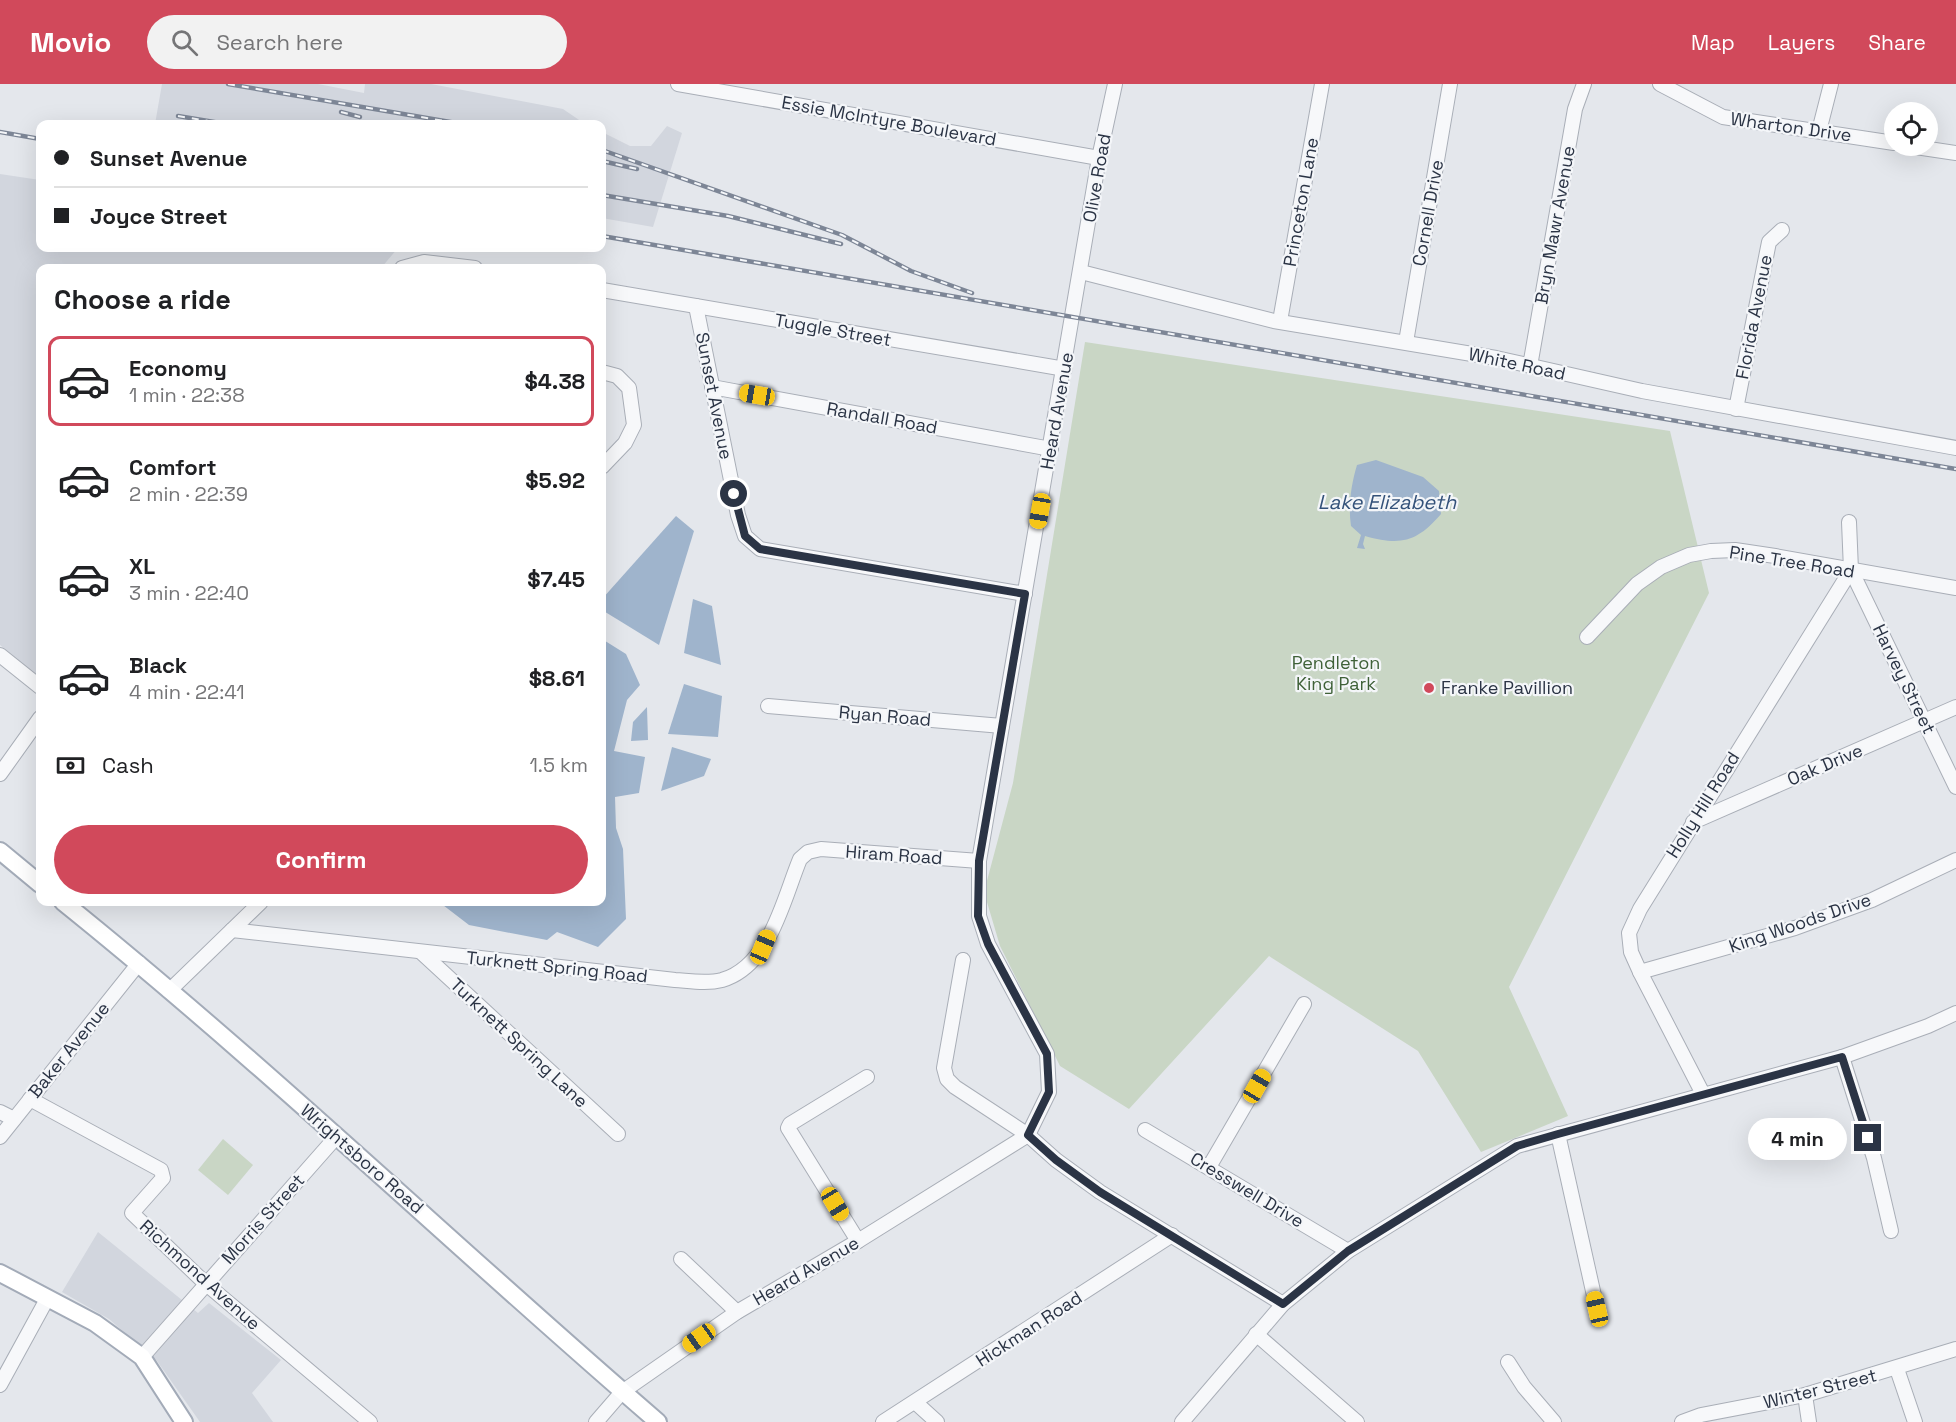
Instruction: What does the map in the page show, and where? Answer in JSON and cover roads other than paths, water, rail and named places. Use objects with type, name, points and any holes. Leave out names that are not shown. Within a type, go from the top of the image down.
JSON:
[{"type":"main road","points":[[0,851],[36,881]]},
{"type":"main road","name":"Wrightsboro Road","points":[[68,906],[139,963],[337,1136],[657,1422]]},
{"type":"main road","points":[[0,1273],[95,1323],[142,1357],[184,1422]]},
{"type":"street","name":"Essie McIntyre Boulevard","points":[[678,84],[1099,158]]},
{"type":"street","name":"Olive Road","points":[[1081,272],[1099,158],[1115,84]]},
{"type":"street","name":"Princeton Lane","points":[[1280,321],[1322,84]]},
{"type":"street","name":"Cornell Drive","points":[[1406,342],[1450,84]]},
{"type":"street","name":"Bryn Mawr Avenue","points":[[1530,366],[1575,109],[1584,84]]},
{"type":"street","name":"Wharton Drive","points":[[1660,84],[1675,87],[1723,117],[1884,141]]},
{"type":"street","points":[[1819,131],[1830,84]]},
{"type":"street","points":[[1938,150],[1956,153]]},
{"type":"street","name":"Florida Avenue","points":[[1736,409],[1769,242],[1782,230]]},
{"type":"street","points":[[415,264],[424,261],[446,264]]},
{"type":"street","name":"White Road","points":[[1081,272],[1155,293],[1280,321],[1406,342],[1736,409],[1956,448]]},
{"type":"street","name":"Heard Avenue","points":[[596,1422],[622,1392],[737,1312],[858,1241],[1028,1135],[1049,1092],[1047,1054],[988,944],[978,916],[979,861],[1081,272]]},
{"type":"street","name":"Tuggle Street","points":[[606,291],[1065,369]]},
{"type":"street","name":"Sunset Avenue","points":[[696,306],[738,515],[745,536],[760,549],[1025,594]]},
{"type":"street","points":[[606,373],[624,381],[632,396],[634,425],[625,443],[606,463]]},
{"type":"street","name":"Randall Road","points":[[712,387],[1051,449]]},
{"type":"street","points":[[1849,522],[1851,570]]},
{"type":"street","name":"Pine Tree Road","points":[[1587,638],[1637,584],[1661,567],[1689,555],[1735,550],[1956,588]]},
{"type":"street","name":"Harvey Street","points":[[1851,570],[1956,787]]},
{"type":"street","name":"Holly Hill Road","points":[[1703,1094],[1640,972],[1631,952],[1629,933],[1640,909],[1693,822],[1851,570]]},
{"type":"street","points":[[0,655],[36,684]]},
{"type":"street","name":"Ryan Road","points":[[768,706],[1002,726]]},
{"type":"street","name":"Oak Drive","points":[[1693,822],[1925,722],[1956,706]]},
{"type":"street","points":[[0,774],[36,724]]},
{"type":"street","name":"Hiram Road","points":[[808,852],[821,849],[979,861]]},
{"type":"street","name":"Turknett Spring Road","points":[[232,930],[686,981],[721,981],[744,969],[763,947],[800,859],[808,852]]},
{"type":"street","name":"King Woods Drive","points":[[1640,972],[1796,928],[1872,900],[1956,860]]},
{"type":"street","points":[[169,991],[257,906]]},
{"type":"street","name":"Turknett Spring Lane","points":[[421,952],[618,1134]]},
{"type":"street","points":[[963,960],[944,1068],[947,1079],[955,1087],[1028,1135],[1056,1160],[1100,1192],[1283,1304]]},
{"type":"street","name":"Baker Avenue","points":[[0,1137],[139,963]]},
{"type":"street","points":[[1209,1167],[1304,1004]]},
{"type":"street","points":[[1182,1422],[1283,1304],[1348,1251],[1517,1146],[1842,1057],[1928,1026],[1956,1013]]},
{"type":"street","points":[[1842,1057],[1874,1158],[1891,1231]]},
{"type":"street","points":[[858,1241],[788,1128],[867,1077]]},
{"type":"street","name":"Richmond Avenue","points":[[30,1099],[161,1170],[163,1178],[132,1213],[205,1283],[370,1422]]},
{"type":"street","points":[[0,1112],[14,1119]]},
{"type":"street","name":"Cresswell Drive","points":[[1145,1130],[1348,1251]]},
{"type":"street","points":[[1558,1134],[1597,1309]]},
{"type":"street","name":"Morris Street","points":[[142,1357],[337,1136]]},
{"type":"street","name":"Hickman Road","points":[[883,1422],[1172,1235]]},
{"type":"street","points":[[681,1259],[737,1312]]},
{"type":"street","points":[[0,1385],[47,1299]]},
{"type":"street","points":[[1256,1334],[1357,1422]]},
{"type":"street","name":"Winter Street","points":[[1682,1422],[1701,1415],[1805,1395],[1956,1350]]},
{"type":"street","points":[[1508,1362],[1524,1387],[1554,1422]]},
{"type":"street","points":[[1897,1369],[1915,1422]]},
{"type":"street","points":[[1805,1395],[1809,1422]]},
{"type":"street","points":[[915,1402],[937,1422]]},
{"type":"water","name":"Lake Elizabeth","points":[[1376,460],[1423,477],[1439,491],[1441,514],[1416,536],[1399,541],[1389,541],[1365,536],[1363,544],[1365,549],[1357,548],[1361,535],[1351,526],[1350,518],[1353,480],[1357,465]]},
{"type":"water","points":[[676,516],[694,531],[659,645],[606,612],[606,595]]},
{"type":"water","points":[[693,599],[712,606],[721,665],[684,653]]},
{"type":"water","points":[[606,642],[626,654],[640,685],[627,700],[614,751],[645,757],[639,793],[615,797],[616,828],[623,849],[626,919],[598,947],[557,932],[547,940],[469,925],[444,906],[606,906]]},
{"type":"water","points":[[684,684],[722,696],[718,737],[668,734]]},
{"type":"water","points":[[647,707],[648,740],[631,741],[633,722]]},
{"type":"water","points":[[672,747],[711,759],[704,776],[661,791]]},
{"type":"railway","points":[[228,84],[439,120]]},
{"type":"railway","points":[[341,112],[360,117]]},
{"type":"railway","points":[[178,116],[202,120]]},
{"type":"railway","points":[[0,132],[36,138]]},
{"type":"railway","points":[[606,151],[842,235],[911,271],[972,293]]},
{"type":"railway","points":[[606,162],[637,169]]},
{"type":"railway","points":[[606,196],[728,216],[841,244]]},
{"type":"railway","points":[[606,237],[1956,469]]},
{"type":"place","name":"Franke Pavillion","points":[[1429,688]]},
{"type":"park label","name":"Pendleton King Park","points":[[1336,673]]}]
